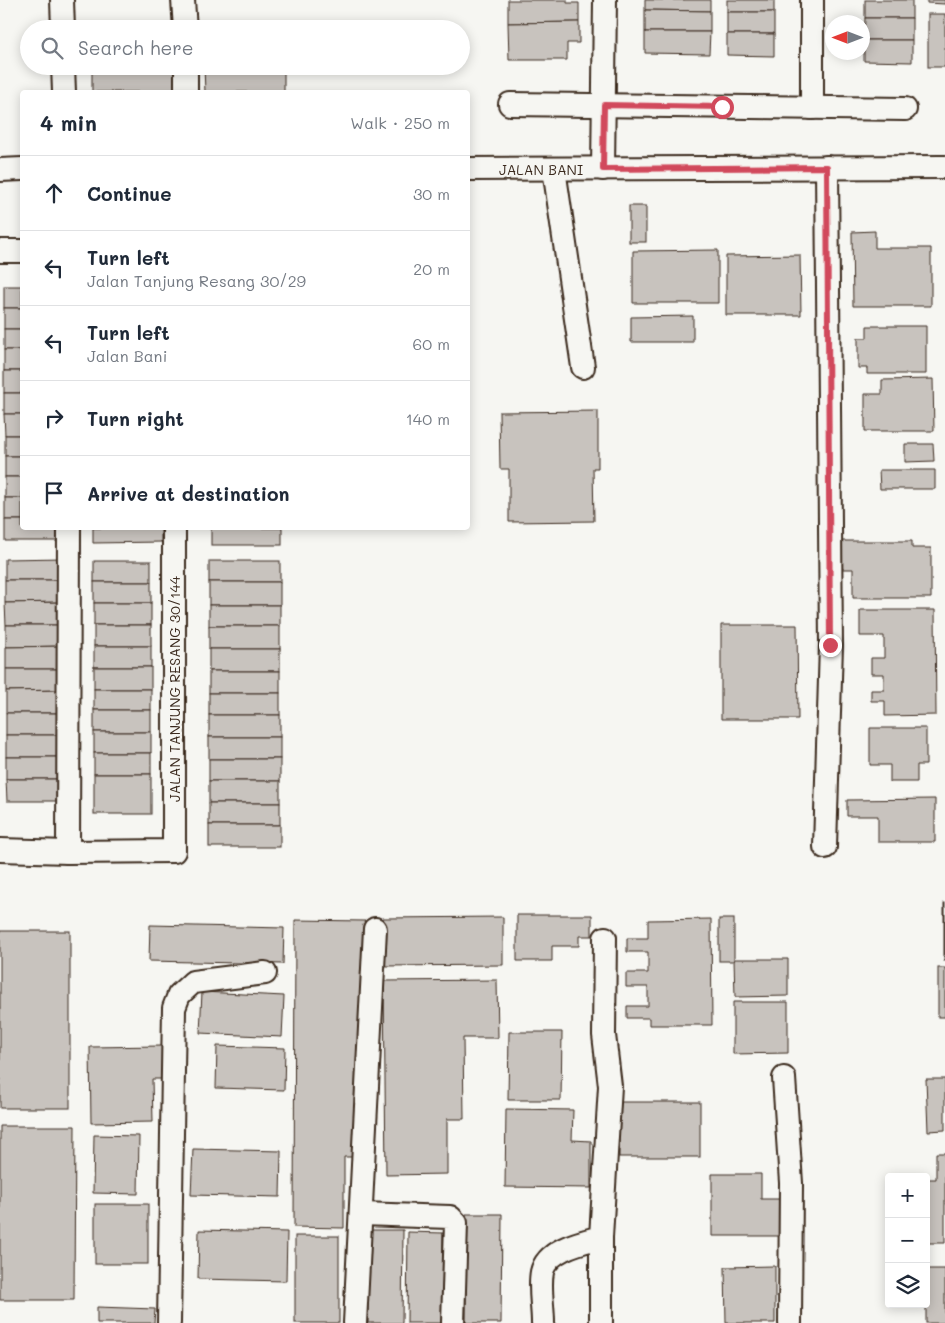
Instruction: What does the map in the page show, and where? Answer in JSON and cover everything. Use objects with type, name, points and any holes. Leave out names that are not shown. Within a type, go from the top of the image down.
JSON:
[{"type":"street","points":[[62,0],[62,20]]},
{"type":"street","points":[[183,0],[184,20]]},
{"type":"street","points":[[603,169],[605,0]]},
{"type":"street","points":[[812,0],[812,108]]},
{"type":"street","points":[[63,75],[64,90]]},
{"type":"street","points":[[186,75],[186,90]]},
{"type":"street","points":[[510,104],[905,109]]},
{"type":"street","points":[[825,847],[830,645],[827,167]]},
{"type":"street","name":"JALAN BANI","points":[[470,169],[945,167]]},
{"type":"street","points":[[0,170],[20,169]]},
{"type":"street","points":[[554,169],[583,367]]},
{"type":"street","points":[[0,251],[20,251]]},
{"type":"street","points":[[0,850],[68,852],[69,530]]},
{"type":"street","name":"JALAN TANJUNG RESANG 30/144","points":[[68,852],[174,851],[174,530]]},
{"type":"street","points":[[355,1323],[375,929]]},
{"type":"street","points":[[601,1323],[601,1237],[610,1086],[604,1035],[604,938]]},
{"type":"street","points":[[168,1323],[174,1008],[179,995],[193,982],[265,974]]},
{"type":"street","points":[[784,1078],[791,1183],[790,1323]]},
{"type":"street","points":[[361,1214],[450,1218],[456,1222],[453,1323]]},
{"type":"street","points":[[543,1323],[542,1270],[565,1247],[601,1237]]},
{"type":"building","points":[[508,0],[567,0],[567,3],[579,3],[579,22],[508,23]]},
{"type":"building","points":[[645,0],[710,0],[710,11],[645,10]]},
{"type":"building","points":[[727,0],[774,0],[774,12],[727,12]]},
{"type":"building","points":[[865,0],[912,0],[912,18],[870,18],[870,15],[865,15]]},
{"type":"building","points":[[927,0],[945,0],[945,4],[927,3]]},
{"type":"building","points":[[645,10],[710,11],[710,32],[645,32]]},
{"type":"building","points":[[727,12],[774,12],[774,34],[727,34]]},
{"type":"building","points":[[928,14],[945,14],[945,67],[928,67]]},
{"type":"building","points":[[870,18],[912,18],[912,40],[870,40]]},
{"type":"building","points":[[579,22],[579,43],[567,43],[567,60],[509,60],[508,23]]},
{"type":"building","points":[[645,32],[710,32],[709,54],[645,53]]},
{"type":"building","points":[[727,34],[774,34],[774,56],[727,55]]},
{"type":"building","points":[[870,40],[912,40],[912,62],[864,61],[870,60]]},
{"type":"building","points":[[92,75],[181,75],[182,90],[92,90]]},
{"type":"building","points":[[204,75],[284,75],[284,90],[205,90]]},
{"type":"building","points":[[629,206],[646,206],[646,242],[629,242]]},
{"type":"building","points":[[875,231],[875,248],[931,248],[931,306],[853,306],[852,232]]},
{"type":"building","points":[[718,250],[718,303],[633,303],[633,251]]},
{"type":"building","points":[[800,255],[801,315],[726,315],[726,256]]},
{"type":"building","points":[[4,286],[20,286],[20,308],[4,308]]},
{"type":"building","points":[[4,308],[20,308],[20,329],[4,329]]},
{"type":"building","points":[[693,316],[693,342],[631,342],[631,317]]},
{"type":"building","points":[[867,326],[926,326],[926,374],[867,374],[867,368],[858,368],[858,338],[867,338]]},
{"type":"building","points":[[4,329],[20,329],[20,350],[4,350]]},
{"type":"building","points":[[4,350],[20,350],[20,371],[4,371]]},
{"type":"building","points":[[4,371],[20,371],[20,393],[4,393]]},
{"type":"building","points":[[933,379],[934,431],[865,431],[865,394],[882,394],[882,380]]},
{"type":"building","points":[[4,393],[20,393],[20,414],[4,414]]},
{"type":"building","points":[[598,411],[598,468],[593,468],[594,521],[509,522],[509,469],[500,469],[499,412]]},
{"type":"building","points":[[4,414],[20,414],[20,435],[5,435]]},
{"type":"building","points":[[5,435],[20,435],[20,456],[5,456]]},
{"type":"building","points":[[905,444],[933,444],[934,461],[905,462]]},
{"type":"building","points":[[5,456],[20,456],[20,477],[5,477]]},
{"type":"building","points":[[879,470],[935,470],[935,489],[880,489]]},
{"type":"building","points":[[5,477],[20,477],[20,498],[5,498]]},
{"type":"building","points":[[5,498],[20,498],[20,520],[5,520]]},
{"type":"building","points":[[5,520],[20,520],[20,530],[63,530],[64,541],[5,541]]},
{"type":"building","points":[[93,530],[161,530],[161,542],[93,543]]},
{"type":"building","points":[[211,530],[282,530],[282,545],[211,545]]},
{"type":"building","points":[[838,541],[912,541],[912,548],[931,548],[931,598],[853,598],[853,569],[838,569]]},
{"type":"building","points":[[64,558],[64,580],[5,580],[5,559]]},
{"type":"building","points":[[94,561],[151,561],[151,582],[94,582]]},
{"type":"building","points":[[209,561],[280,561],[280,582],[209,582]]},
{"type":"building","points":[[5,580],[64,580],[64,602],[5,603]]},
{"type":"building","points":[[94,582],[151,582],[151,603],[94,603]]},
{"type":"building","points":[[209,582],[280,582],[280,605],[209,605]]},
{"type":"building","points":[[64,602],[64,625],[6,625],[5,603]]},
{"type":"building","points":[[94,603],[151,603],[151,625],[94,625]]},
{"type":"building","points":[[209,605],[280,605],[280,626],[209,626]]},
{"type":"building","points":[[860,610],[935,610],[936,715],[885,716],[885,701],[871,701],[871,690],[884,690],[884,674],[871,674],[871,658],[884,658],[884,636],[860,636]]},
{"type":"building","points":[[6,625],[64,625],[64,646],[6,647]]},
{"type":"building","points":[[94,625],[151,625],[151,646],[94,646]]},
{"type":"building","points":[[721,625],[797,625],[798,719],[721,719]]},
{"type":"building","points":[[209,626],[280,626],[280,649],[209,649]]},
{"type":"building","points":[[64,646],[64,669],[6,669],[6,647]]},
{"type":"building","points":[[94,646],[151,646],[151,667],[94,667]]},
{"type":"building","points":[[209,649],[280,649],[280,671],[209,671]]},
{"type":"building","points":[[94,667],[151,667],[151,689],[94,689]]},
{"type":"building","points":[[6,669],[64,669],[64,690],[6,691]]},
{"type":"building","points":[[209,671],[280,671],[280,693],[209,693]]},
{"type":"building","points":[[94,689],[151,689],[151,710],[94,710]]},
{"type":"building","points":[[64,690],[64,713],[6,713],[6,691]]},
{"type":"building","points":[[209,693],[280,693],[280,715],[209,715]]},
{"type":"building","points":[[94,710],[151,710],[151,732],[94,732]]},
{"type":"building","points":[[6,713],[64,713],[64,735],[6,735]]},
{"type":"building","points":[[209,715],[280,715],[280,737],[209,737]]},
{"type":"building","points":[[870,728],[926,728],[926,765],[917,765],[917,782],[890,782],[890,765],[870,765]]},
{"type":"building","points":[[94,732],[151,732],[151,753],[94,753]]},
{"type":"building","points":[[6,735],[64,735],[64,757],[6,757]]},
{"type":"building","points":[[209,737],[280,737],[280,759],[209,759]]},
{"type":"building","points":[[94,753],[151,753],[151,774],[94,774]]},
{"type":"building","points":[[6,757],[64,757],[64,779],[6,779]]},
{"type":"building","points":[[209,759],[280,759],[280,781],[209,781]]},
{"type":"building","points":[[94,774],[151,774],[151,814],[94,814]]},
{"type":"building","points":[[6,779],[64,779],[65,801],[7,801]]},
{"type":"building","points":[[209,781],[280,781],[280,803],[209,803]]},
{"type":"building","points":[[935,799],[935,842],[878,842],[878,816],[847,816],[847,800]]},
{"type":"building","points":[[209,803],[280,803],[280,825],[209,825]]},
{"type":"building","points":[[209,825],[280,825],[280,847],[209,847]]},
{"type":"building","points":[[945,903],[945,961],[944,961]]},
{"type":"building","points":[[517,915],[592,915],[592,936],[579,936],[579,946],[552,946],[552,961],[517,961]]},
{"type":"building","points":[[503,917],[503,965],[383,966],[383,918]]},
{"type":"building","points":[[711,919],[712,1025],[649,1025],[649,1018],[627,1018],[627,1006],[648,1006],[648,987],[626,987],[626,973],[648,973],[648,952],[627,952],[627,938],[648,938],[648,920]]},
{"type":"building","points":[[719,919],[734,919],[734,961],[719,961]]},
{"type":"building","points":[[295,920],[365,921],[363,1157],[344,1157],[344,1228],[294,1227]]},
{"type":"building","points":[[150,925],[284,928],[283,964],[149,961]]},
{"type":"building","points":[[0,931],[70,931],[70,1108],[0,1108]]},
{"type":"building","points":[[734,959],[788,959],[788,996],[735,997]]},
{"type":"building","points":[[938,968],[945,968],[945,1017],[938,1017]]},
{"type":"building","points":[[497,980],[498,1038],[463,1038],[464,1119],[447,1119],[447,1174],[386,1175],[384,981]]},
{"type":"building","points":[[202,992],[284,996],[282,1037],[200,1033]]},
{"type":"building","points":[[733,1002],[788,1002],[788,1053],[733,1054]]},
{"type":"building","points":[[509,1032],[562,1032],[561,1100],[508,1100]]},
{"type":"building","points":[[162,1046],[163,1079],[152,1079],[153,1122],[91,1123],[90,1047]]},
{"type":"building","points":[[217,1046],[285,1048],[284,1090],[216,1088]]},
{"type":"building","points":[[926,1079],[945,1079],[945,1130],[928,1131]]},
{"type":"building","points":[[619,1102],[700,1102],[700,1157],[619,1157]]},
{"type":"building","points":[[506,1109],[573,1110],[572,1140],[591,1141],[591,1188],[505,1187]]},
{"type":"building","points":[[0,1126],[75,1126],[74,1300],[0,1300]]},
{"type":"building","points":[[94,1135],[139,1136],[138,1194],[93,1193]]},
{"type":"building","points":[[193,1149],[281,1151],[280,1197],[191,1195]]},
{"type":"building","points":[[936,1153],[945,1153],[945,1243],[930,1243],[930,1179],[936,1179]]},
{"type":"building","points":[[712,1174],[761,1174],[761,1199],[785,1199],[785,1236],[712,1236]]},
{"type":"building","points":[[95,1204],[148,1204],[148,1264],[95,1264]]},
{"type":"building","points":[[466,1214],[502,1214],[501,1323],[466,1323]]},
{"type":"building","points":[[199,1230],[287,1232],[286,1281],[198,1279]]},
{"type":"building","points":[[368,1230],[403,1230],[402,1323],[368,1323]]},
{"type":"building","points":[[408,1232],[443,1233],[442,1323],[407,1323]]},
{"type":"building","points":[[295,1236],[339,1236],[339,1323],[295,1323]]},
{"type":"building","points":[[775,1266],[775,1323],[726,1323],[725,1267]]},
{"type":"building","points":[[930,1269],[945,1269],[945,1323],[926,1323],[926,1308],[930,1308]]},
{"type":"building","points":[[97,1307],[155,1309],[154,1323],[97,1323]]},
{"type":"route","points":[[722,107],[604,105],[603,169],[827,167],[830,645]]}]
